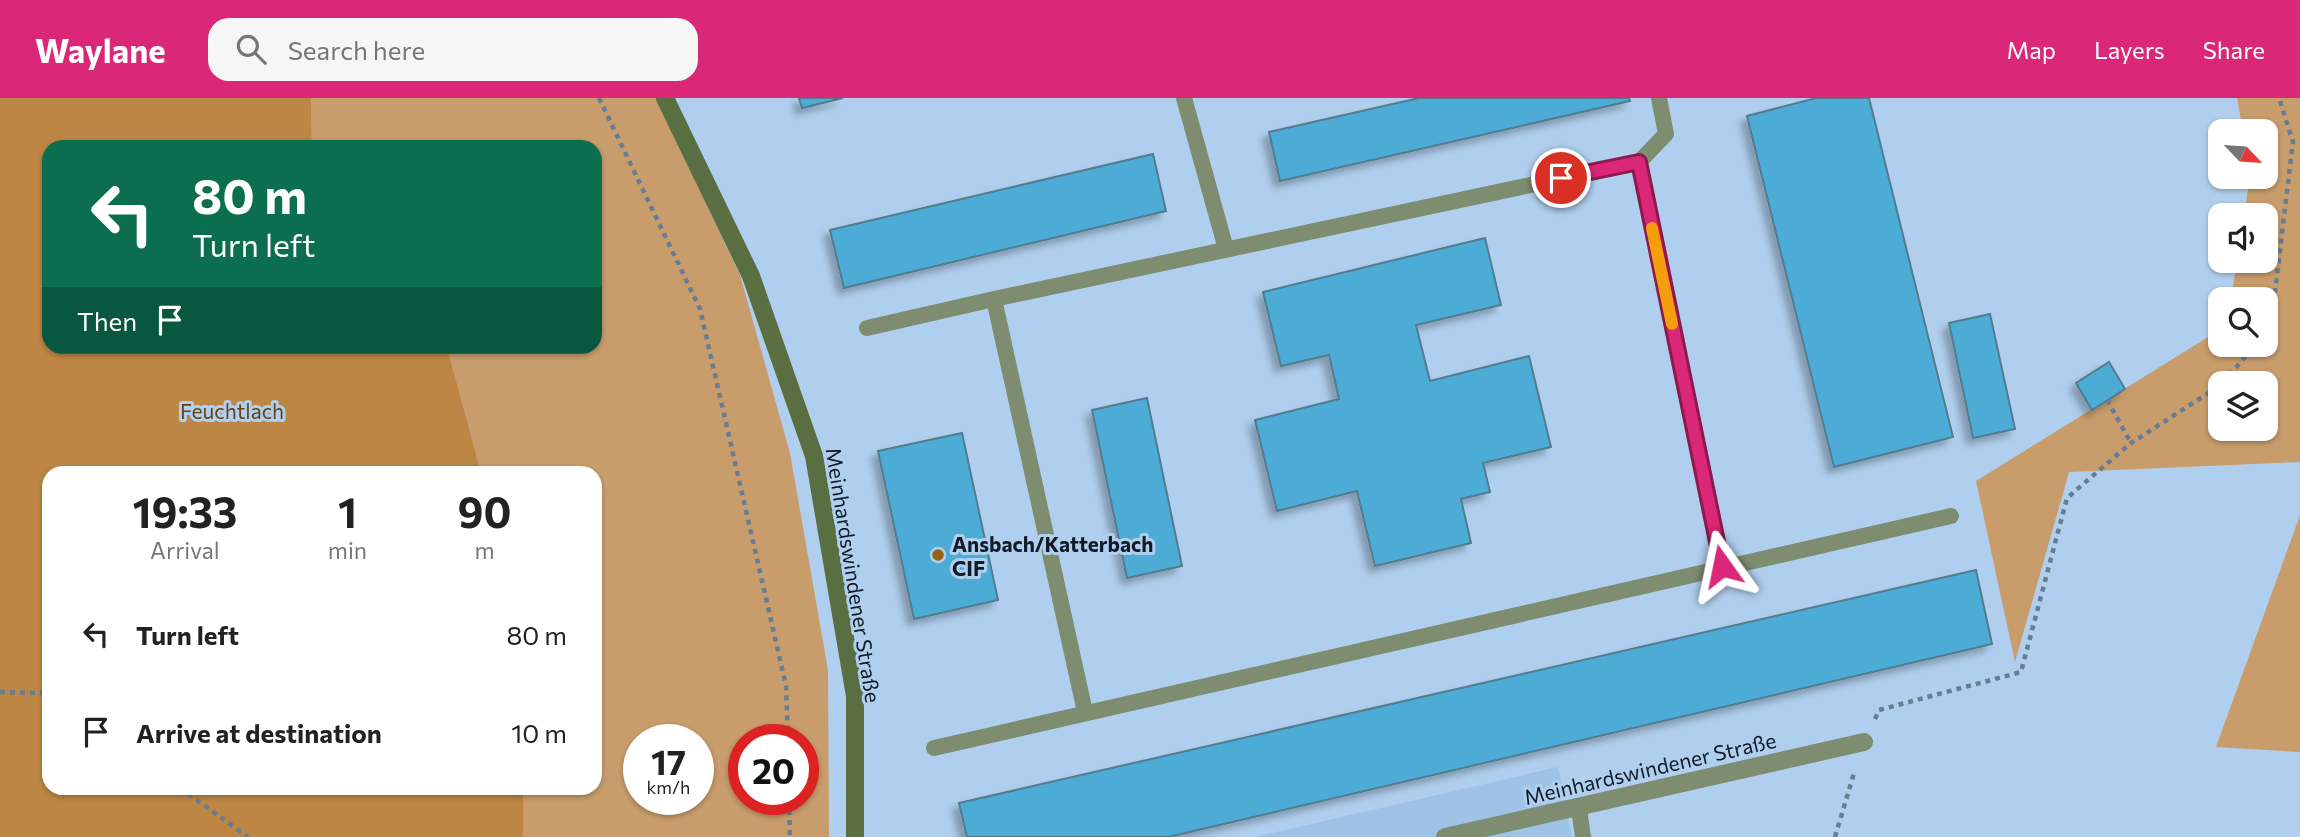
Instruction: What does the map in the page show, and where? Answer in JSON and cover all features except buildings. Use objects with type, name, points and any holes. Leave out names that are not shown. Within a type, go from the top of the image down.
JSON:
[{"type":"street","name":"Meinhardswindener Straße","points":[[665,98],[751,276],[814,456],[855,696],[855,837]]},
{"type":"street","name":"Meinhardswindener Straße","points":[[1446,837],[1579,809],[1864,742]]},
{"type":"lane","points":[[1184,98],[1226,249]]},
{"type":"lane","points":[[867,328],[1639,162],[1666,134],[1659,98]]},
{"type":"lane","points":[[1639,162],[1722,566]]},
{"type":"lane","points":[[994,299],[1085,712]]},
{"type":"lane","points":[[934,748],[1722,566],[1951,516]]},
{"type":"lane","points":[[1579,809],[1583,837]]},
{"type":"path","points":[[599,98],[700,309],[786,686],[787,724]]},
{"type":"path","points":[[2276,287],[2293,142],[2279,98]]},
{"type":"path","points":[[2233,371],[2245,357]]},
{"type":"path","points":[[1835,837],[1864,742],[1879,710],[2021,672],[2067,498],[2131,443],[2208,393]]},
{"type":"path","points":[[2107,400],[2131,443]]},
{"type":"path","points":[[0,692],[42,693]]},
{"type":"path","points":[[190,795],[248,837]]},
{"type":"path","points":[[789,815],[790,837]]},
{"type":"shaded area","points":[[311,98],[656,98],[740,275],[790,453],[828,670],[829,837],[523,837],[523,795],[602,795],[602,466],[479,466],[449,354],[602,354],[602,140],[312,140]]},
{"type":"shaded area","points":[[2237,98],[2300,98],[2300,462],[2069,472],[2015,662],[1976,481],[2208,337],[2208,357],[2278,357],[2278,287],[2233,287],[2235,273],[2278,273],[2278,203],[2246,203],[2248,189],[2278,189],[2278,119],[2241,119]]},
{"type":"shaded area","points":[[2300,515],[2300,752],[2216,747]]},
{"type":"shaded area","points":[[1558,767],[1572,837],[1255,837]]},
{"type":"green space","name":"Feuchtlach","points":[[0,98],[311,98],[312,140],[42,140],[42,354],[449,354],[479,466],[42,466],[42,795],[523,795],[523,837],[0,837]]},
{"type":"slow traffic","points":[[1652,228],[1672,324]]},
{"type":"place","name":"Ansbach/Katterbach CIF","points":[[938,555]]},
{"type":"route","points":[[1561,178],[1639,162],[1722,566]]}]
